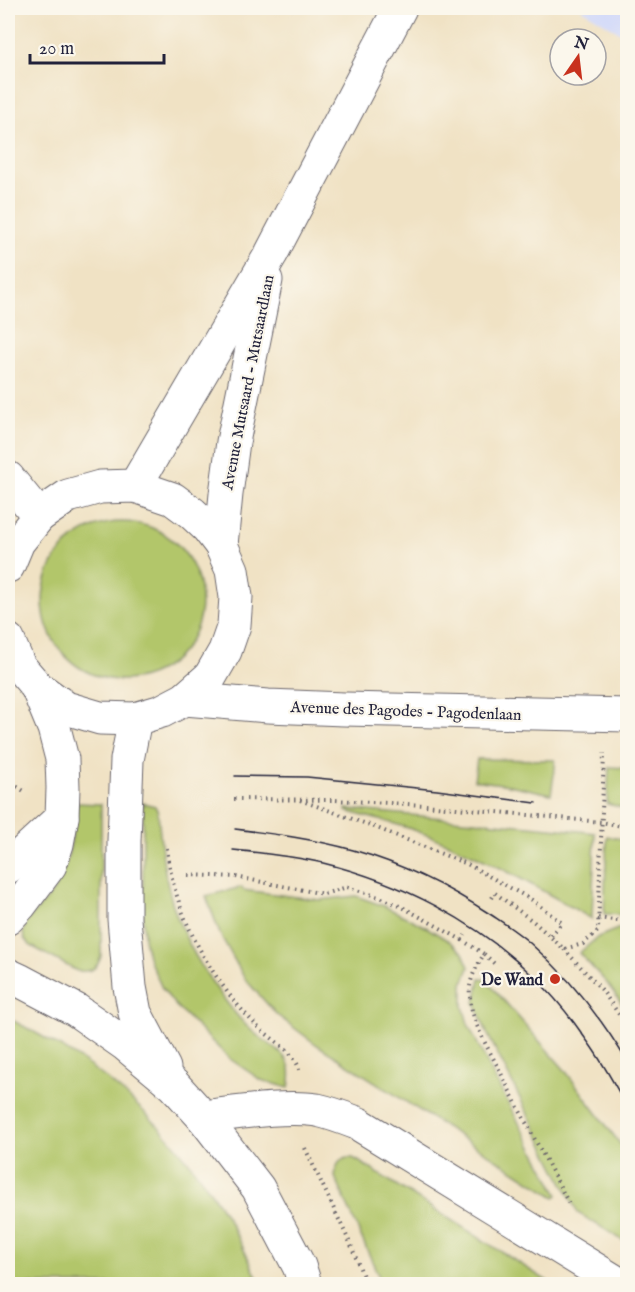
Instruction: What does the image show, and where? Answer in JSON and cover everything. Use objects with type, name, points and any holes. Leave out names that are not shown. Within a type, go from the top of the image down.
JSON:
[{"type":"main road","name":"Avenue Mutsaard - Mutsaardlaan","points":[[135,486],[271,254],[400,8]]},
{"type":"main road","name":"Avenue Mutsaard - Mutsaardlaan","points":[[221,545],[225,494],[233,442],[271,254]]},
{"type":"main road","points":[[8,478],[39,516]]},
{"type":"main road","points":[[8,566],[18,542],[39,516],[68,496],[100,487],[135,486],[173,499],[208,528],[221,545],[232,570],[236,597],[234,625],[225,651],[210,677],[185,699],[162,711],[135,719],[100,718],[66,708],[37,687],[19,666],[8,640]]},
{"type":"main road","points":[[8,918],[50,865],[57,844],[62,806],[62,759],[54,728],[37,687]]},
{"type":"main road","name":"Avenue des Pagodes - Pagodenlaan","points":[[185,699],[312,708],[627,715]]},
{"type":"main road","points":[[135,719],[127,760],[124,841],[124,919],[130,987],[135,1013],[174,1085]]},
{"type":"main road","points":[[8,867],[62,806]]},
{"type":"main road","points":[[8,975],[76,1010],[126,1045],[174,1085],[203,1117],[258,1188],[299,1266],[305,1284]]},
{"type":"main road","points":[[203,1117],[298,1109],[333,1114],[357,1124],[619,1284]]},
{"type":"path","points":[[564,949],[582,944],[598,931],[604,747]]},
{"type":"path","points":[[8,771],[16,786],[62,806]]},
{"type":"path","points":[[234,799],[296,799],[424,805],[601,822],[627,827]]},
{"type":"path","points":[[296,799],[436,851],[503,883],[532,900],[562,923],[550,937]]},
{"type":"path","points":[[166,842],[178,898],[190,931],[202,954],[223,987],[240,1008],[298,1064],[298,1109],[302,1141],[351,1245],[366,1284]]},
{"type":"path","points":[[188,875],[236,877],[324,894],[347,887],[404,908],[462,940],[484,954],[497,966]]},
{"type":"path","points":[[492,898],[495,893],[534,922],[564,949],[601,989],[627,1027]]},
{"type":"path","points":[[598,918],[627,922]]},
{"type":"path","points":[[462,940],[465,935]]},
{"type":"path","points":[[484,954],[470,982],[469,994],[473,1014],[509,1091],[574,1213]]},
{"type":"shaded area","points":[[580,8],[627,8],[627,37]]},
{"type":"green space","points":[[122,522],[152,528],[166,535],[178,545],[188,557],[195,571],[201,601],[195,631],[188,645],[178,657],[166,667],[152,674],[122,680],[92,674],[78,667],[66,657],[56,645],[49,631],[43,601],[49,571],[56,557],[66,545],[78,535],[92,528]]},
{"type":"green space","points":[[477,759],[555,760],[551,794],[474,780]]},
{"type":"green space","points":[[609,767],[627,768],[627,809],[607,804]]},
{"type":"green space","points":[[77,803],[101,804],[101,956],[93,969],[86,971],[77,971],[31,946],[23,935],[27,922],[49,897],[62,875],[69,852]]},
{"type":"green space","points":[[143,803],[155,806],[158,812],[168,886],[177,917],[190,946],[206,974],[238,1016],[286,1060],[290,1071],[289,1088],[261,1080],[230,1059],[174,1004],[162,988],[148,957],[144,939]]},
{"type":"green space","points":[[346,809],[595,833],[592,919],[479,857],[408,828],[346,811]]},
{"type":"green space","points":[[607,836],[627,840],[627,915],[604,914]]},
{"type":"green space","points":[[242,887],[243,890],[320,900],[356,896],[384,906],[426,927],[463,953],[469,967],[463,984],[463,1006],[468,1024],[558,1195],[555,1197],[317,1045],[277,1015],[245,979],[220,934],[206,896]]},
{"type":"green space","points":[[620,928],[627,928],[627,1011],[607,983],[579,953],[598,937]]},
{"type":"green space","points":[[480,978],[485,979],[564,1069],[627,1153],[627,1243],[578,1213],[486,1031],[475,1003]]},
{"type":"green space","points":[[8,1018],[87,1064],[142,1110],[175,1145],[205,1183],[236,1233],[260,1284],[8,1284]]},
{"type":"green space","points":[[347,1158],[360,1162],[552,1284],[382,1284],[335,1177],[339,1163]]},
{"type":"tram line","points":[[235,776],[307,777],[536,803]]},
{"type":"tram line","points":[[235,829],[309,840],[372,856],[425,877],[476,905],[521,936],[558,970],[596,1015],[628,1063]]},
{"type":"tram line","points":[[233,850],[300,858],[352,871],[408,892],[487,937],[533,976],[554,998],[597,1055],[628,1108]]},
{"type":"place","name":"De Wand","points":[[555,979]]}]
